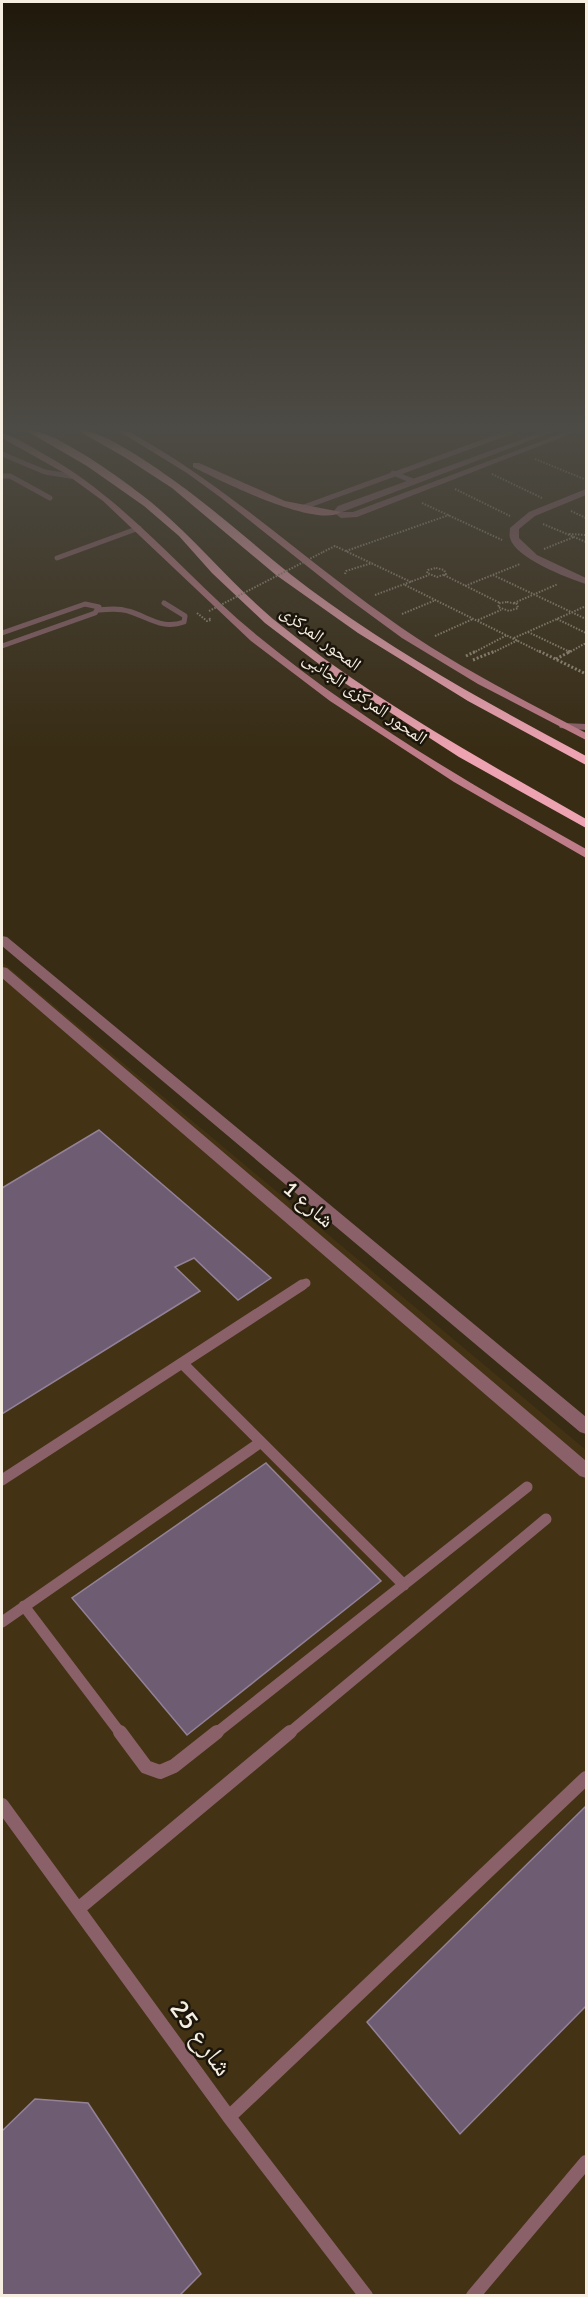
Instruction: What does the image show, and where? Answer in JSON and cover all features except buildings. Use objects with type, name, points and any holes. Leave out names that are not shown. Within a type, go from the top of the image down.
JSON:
[{"type":"highway","name":"المحور المركزى","points":[[187,537],[216,571],[269,620],[356,685],[502,777],[586,824]]},
{"type":"highway","name":"المحور المركزى","points":[[237,537],[285,577],[394,654],[498,715],[586,761]]},
{"type":"main road","name":"المحور المركزى الجانبى","points":[[148,537],[227,614],[316,686],[393,739],[482,795],[586,854]]},
{"type":"main road","points":[[279,537],[384,621],[451,663],[586,737]]},
{"type":"street","points":[[516,537],[530,555],[586,580]]},
{"type":"street","points":[[564,726],[586,727]]},
{"type":"street","name":"شارع 1","points":[[2,940],[586,1427]]},
{"type":"street","name":"شارع 1","points":[[2,971],[586,1471]]},
{"type":"lane","points":[[57,558],[114,537]]},
{"type":"lane","points":[[2,646],[99,610],[124,609],[152,623],[166,626],[184,622],[185,616],[164,603]]},
{"type":"lane","points":[[2,633],[85,604],[96,605],[99,610]]},
{"type":"lane","points":[[2,1480],[306,1283]]},
{"type":"lane","points":[[182,1363],[404,1585]]},
{"type":"lane","points":[[2,1622],[261,1442]]},
{"type":"lane","points":[[24,1606],[146,1767],[163,1772],[174,1766],[527,1487]]},
{"type":"lane","points":[[78,1909],[546,1519]]},
{"type":"lane","points":[[230,2117],[586,1778]]},
{"type":"lane","name":"شارع 25","points":[[2,1805],[230,2117],[366,2295]]},
{"type":"lane","points":[[473,2295],[586,2162]]},
{"type":"path","points":[[346,551],[386,537]]},
{"type":"path","points":[[494,537],[530,555]]},
{"type":"path","points":[[465,586],[574,537]]},
{"type":"path","points":[[574,537],[586,542]]},
{"type":"path","points":[[209,611],[335,546],[411,582]]},
{"type":"path","points":[[352,580],[345,575],[345,572],[372,563]]},
{"type":"path","points":[[429,575],[428,570],[436,568],[446,572],[444,575]]},
{"type":"path","points":[[375,595],[429,575],[444,575],[500,603],[514,603],[576,576]]},
{"type":"path","points":[[493,575],[586,619]]},
{"type":"path","points":[[405,585],[586,674]]},
{"type":"path","points":[[368,590],[384,602]]},
{"type":"path","points":[[410,619],[402,614],[436,600]]},
{"type":"path","points":[[500,603],[498,605],[501,609]]},
{"type":"path","points":[[478,620],[501,609],[516,610],[519,606],[514,603]]},
{"type":"path","points":[[514,638],[586,606]]},
{"type":"path","points":[[196,612],[207,621]]},
{"type":"path","points":[[435,636],[474,618]]},
{"type":"path","points":[[557,619],[586,633]]},
{"type":"path","points":[[427,630],[443,641]]},
{"type":"path","points":[[528,632],[570,652]]},
{"type":"path","points":[[466,656],[508,635]]},
{"type":"path","points":[[458,651],[475,661],[518,640]]},
{"type":"path","points":[[556,659],[586,643]]},
{"type":"shaded area","points":[[2,962],[586,1450],[586,2295],[2,2295]]}]
